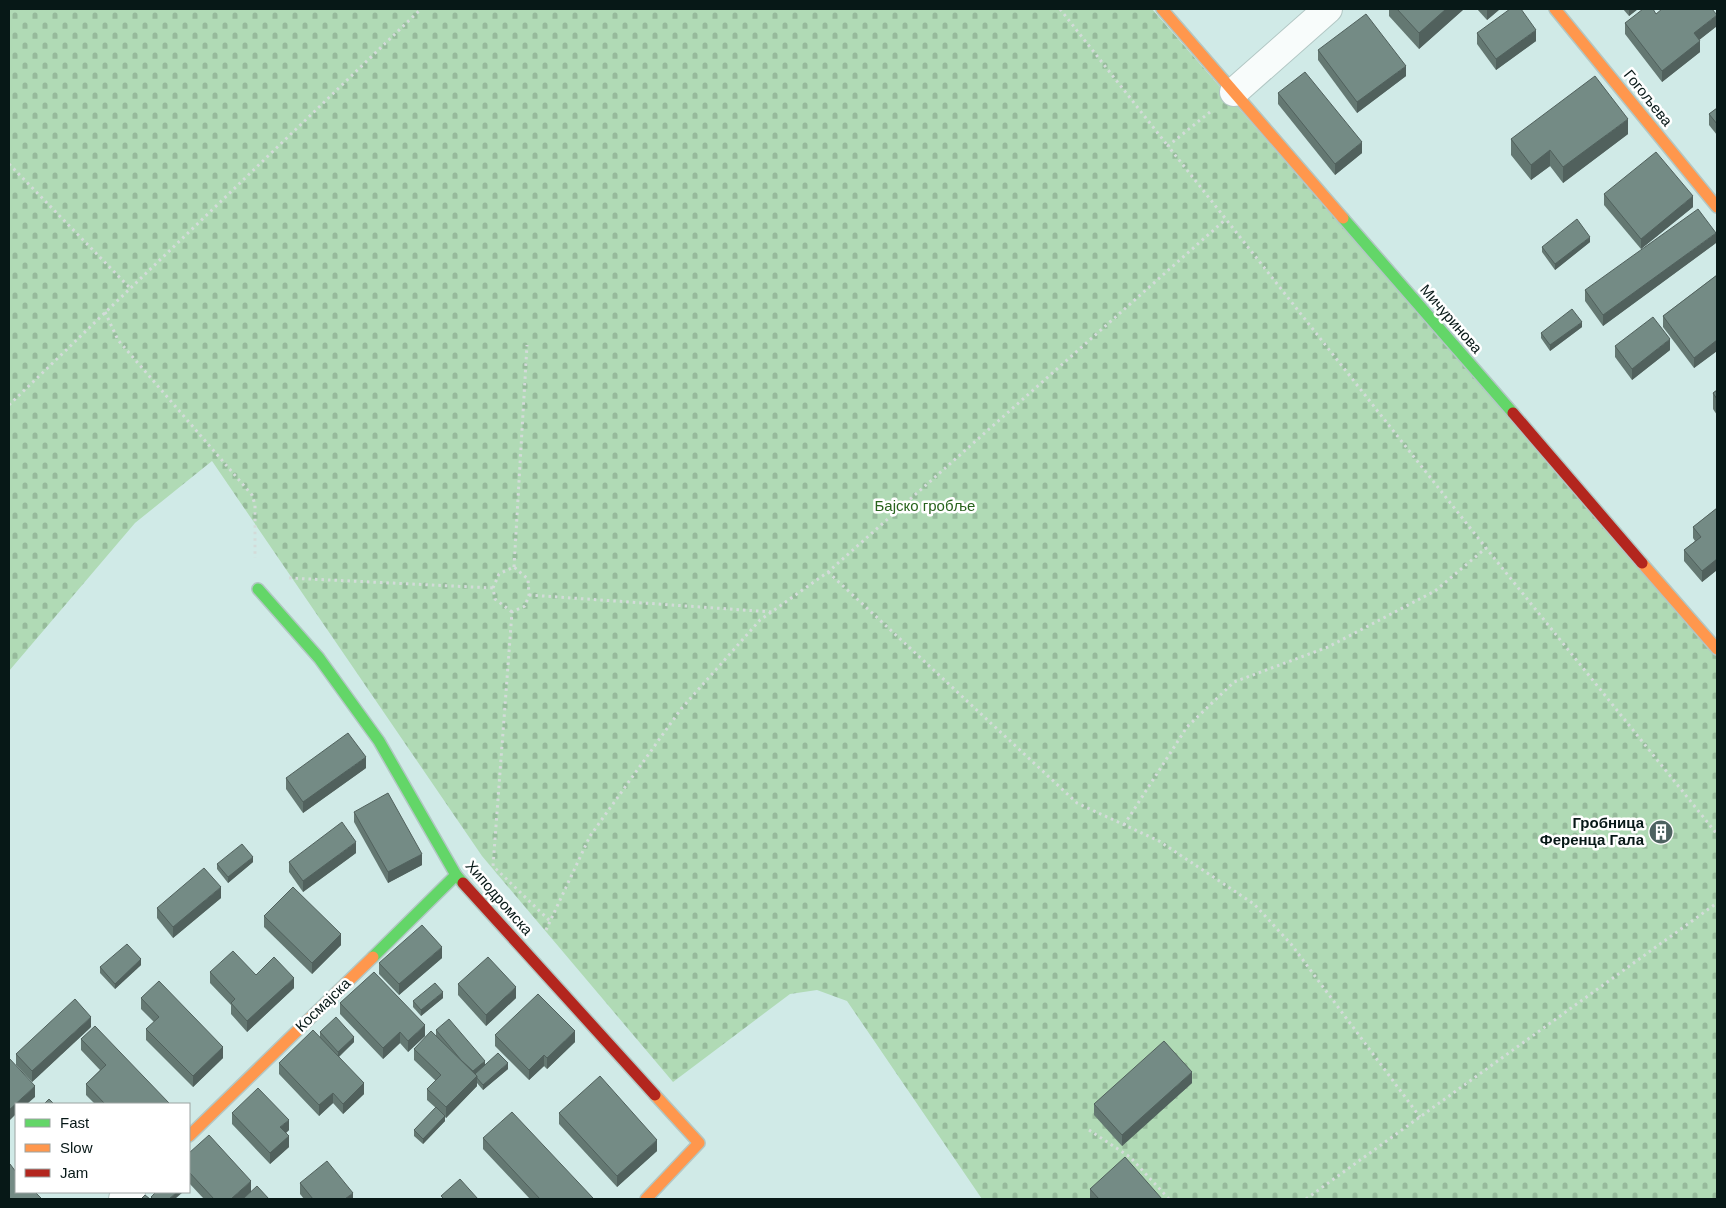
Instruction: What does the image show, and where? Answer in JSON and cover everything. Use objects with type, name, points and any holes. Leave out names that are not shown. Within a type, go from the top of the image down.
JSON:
[{"type":"street","name":"Мичуринова","points":[[1162,9],[1717,649]]},
{"type":"street","points":[[1234,92],[1328,9]]},
{"type":"street","name":"Гогољева","points":[[1555,9],[1717,207]]},
{"type":"street","name":"Хиподромска","points":[[258,589],[319,658],[379,741],[456,875],[699,1143],[646,1199]]},
{"type":"street","name":"Космајска","points":[[190,1135],[456,875]]},
{"type":"path","points":[[9,405],[421,9]]},
{"type":"path","points":[[1060,9],[1486,548],[1717,834]]},
{"type":"path","points":[[1168,146],[1234,92]]},
{"type":"path","points":[[9,164],[130,288]]},
{"type":"path","points":[[532,958],[590,836],[682,709],[760,620],[828,572],[1226,219]]},
{"type":"path","points":[[105,312],[118,340],[252,495],[255,505],[258,589]]},
{"type":"path","points":[[514,567],[527,345]]},
{"type":"path","points":[[1124,825],[1187,727],[1234,682],[1328,647],[1435,591],[1486,548]]},
{"type":"path","points":[[512,612],[495,599],[493,588],[499,574],[514,567]]},
{"type":"path","points":[[512,612],[525,606],[529,595],[528,579],[514,567]]},
{"type":"path","points":[[828,572],[1077,803],[1159,841],[1254,904],[1291,944],[1420,1117]]},
{"type":"path","points":[[257,576],[493,588]]},
{"type":"path","points":[[529,595],[772,612]]},
{"type":"path","points":[[512,612],[493,866],[550,921]]},
{"type":"path","points":[[1306,1199],[1717,903]]},
{"type":"path","points":[[1088,1130],[1130,1157],[1169,1199]]},
{"type":"green space","name":"Бајско гробље","points":[[9,9],[1152,9],[1717,656],[1717,1199],[982,1199],[847,1001],[817,990],[790,994],[673,1082],[482,856],[212,461],[135,523],[9,671]]},
{"type":"building","points":[[1397,9],[1446,9],[1419,33]]},
{"type":"building","points":[[1510,9],[1521,9],[1536,30],[1496,59],[1477,33]]},
{"type":"building","points":[[1643,9],[1653,9],[1656,14],[1662,9],[1712,9],[1717,15],[1694,33],[1700,41],[1662,71],[1625,23]]},
{"type":"building","points":[[1366,14],[1406,66],[1357,102],[1318,50]]},
{"type":"building","points":[[1305,72],[1362,142],[1335,164],[1278,93]]},
{"type":"building","points":[[1595,76],[1628,119],[1563,167],[1550,150],[1531,165],[1511,139]]},
{"type":"building","points":[[1717,108],[1717,124],[1709,114]]},
{"type":"building","points":[[1656,152],[1693,196],[1641,239],[1604,194]]},
{"type":"building","points":[[1698,209],[1716,233],[1603,315],[1585,290]]},
{"type":"building","points":[[1577,219],[1590,237],[1555,264],[1542,247]]},
{"type":"building","points":[[1717,275],[1717,340],[1694,358],[1663,316]]},
{"type":"building","points":[[1572,309],[1582,322],[1550,345],[1541,333]]},
{"type":"building","points":[[1653,317],[1670,339],[1632,369],[1615,346]]},
{"type":"building","points":[[1717,390],[1717,399],[1713,393]]},
{"type":"building","points":[[1717,508],[1717,559],[1702,571],[1684,550],[1701,537],[1693,527]]},
{"type":"building","points":[[348,733],[366,757],[303,802],[286,778]]},
{"type":"building","points":[[388,793],[422,854],[388,872],[354,812]]},
{"type":"building","points":[[1662,820],[1667,827],[1660,832],[1655,825]]},
{"type":"building","points":[[342,822],[356,842],[303,881],[289,862]]},
{"type":"building","points":[[242,844],[253,857],[228,877],[217,864]]},
{"type":"building","points":[[204,868],[221,887],[173,927],[157,908]]},
{"type":"building","points":[[293,887],[341,934],[312,963],[264,916]]},
{"type":"building","points":[[422,925],[442,947],[399,984],[379,963]]},
{"type":"building","points":[[127,944],[141,959],[115,984],[100,967]]},
{"type":"building","points":[[233,951],[256,975],[274,957],[294,978],[247,1021],[231,1003],[235,999],[210,972]]},
{"type":"building","points":[[488,957],[516,987],[486,1015],[458,984]]},
{"type":"building","points":[[374,972],[425,1025],[408,1041],[400,1032],[383,1048],[340,1003]]},
{"type":"building","points":[[159,981],[223,1047],[193,1076],[146,1029],[159,1017],[141,998]]},
{"type":"building","points":[[435,983],[443,992],[421,1010],[413,1001]]},
{"type":"building","points":[[538,994],[575,1031],[547,1058],[544,1055],[529,1070],[495,1035]]},
{"type":"building","points":[[75,999],[91,1017],[32,1071],[16,1054]]},
{"type":"building","points":[[336,1017],[354,1037],[338,1052],[320,1032]]},
{"type":"building","points":[[449,1019],[485,1061],[473,1071],[461,1060],[436,1030]]},
{"type":"building","points":[[95,1026],[169,1103],[104,1103],[86,1084],[106,1065],[81,1039]]},
{"type":"building","points":[[313,1030],[364,1083],[343,1104],[333,1093],[319,1105],[279,1063]]},
{"type":"building","points":[[431,1031],[477,1076],[446,1107],[427,1089],[441,1075],[414,1049]]},
{"type":"building","points":[[1164,1041],[1192,1072],[1122,1135],[1094,1104]]},
{"type":"building","points":[[498,1053],[508,1063],[483,1085],[475,1074]]},
{"type":"building","points":[[9,1058],[35,1086],[9,1110]]},
{"type":"building","points":[[600,1076],[657,1140],[617,1176],[559,1113]]},
{"type":"building","points":[[258,1088],[289,1120],[280,1127],[289,1136],[270,1153],[232,1113]]},
{"type":"building","points":[[49,1099],[53,1103],[45,1103]]},
{"type":"building","points":[[436,1107],[445,1116],[423,1139],[414,1130]]},
{"type":"building","points":[[512,1112],[592,1199],[540,1199],[483,1138]]},
{"type":"building","points":[[209,1135],[251,1181],[231,1199],[214,1199],[190,1173],[190,1152]]},
{"type":"building","points":[[1125,1157],[1162,1199],[1099,1199],[1090,1189]]},
{"type":"building","points":[[327,1161],[353,1193],[345,1199],[313,1199],[300,1183]]},
{"type":"building","points":[[9,1165],[15,1171],[15,1193],[36,1193],[42,1199],[9,1199]]},
{"type":"building","points":[[460,1179],[478,1199],[444,1199],[441,1196]]},
{"type":"building","points":[[257,1186],[269,1199],[243,1199]]},
{"type":"building","points":[[155,1193],[176,1193],[169,1199],[153,1199],[151,1197]]},
{"type":"building","points":[[145,1195],[150,1199],[141,1199]]},
{"type":"traffic: fast","points":[[1343,218],[1513,413]]},
{"type":"traffic: fast","points":[[258,589],[319,658],[379,741],[456,875],[463,883]]},
{"type":"traffic: fast","points":[[373,957],[456,875]]},
{"type":"traffic: slow","points":[[1162,9],[1343,218]]},
{"type":"traffic: slow","points":[[1555,9],[1717,207]]},
{"type":"traffic: slow","points":[[1642,563],[1717,649]]},
{"type":"traffic: slow","points":[[190,1135],[373,957]]},
{"type":"traffic: slow","points":[[646,1199],[699,1143],[655,1095]]},
{"type":"traffic: jam","points":[[1513,413],[1642,563]]},
{"type":"traffic: jam","points":[[463,883],[655,1095]]},
{"type":"place","name":"Гробница Ференца Гала","points":[[1661,832]]}]
